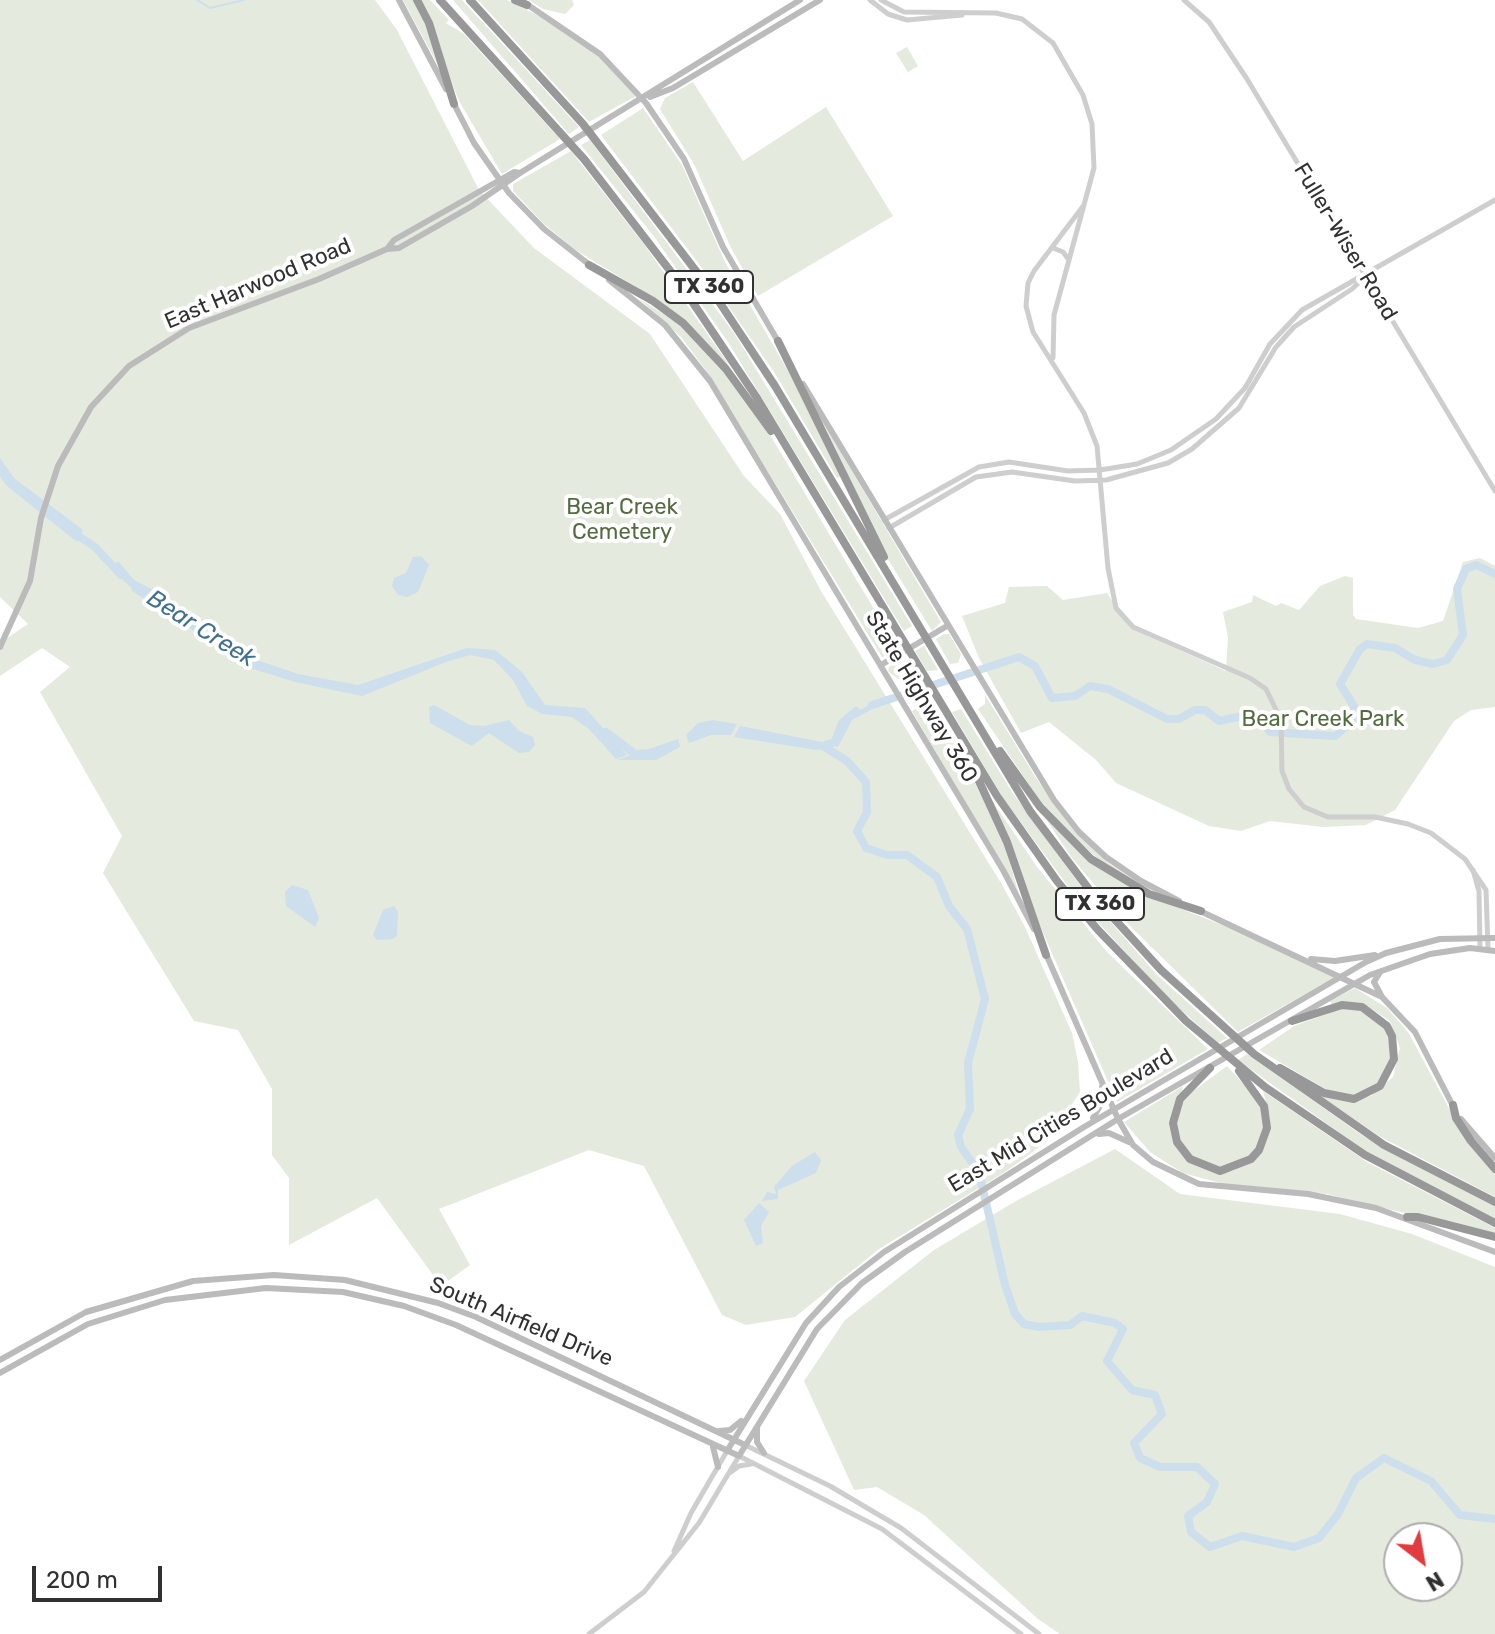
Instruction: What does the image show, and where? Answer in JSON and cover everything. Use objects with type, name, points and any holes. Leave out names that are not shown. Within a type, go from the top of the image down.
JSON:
[{"type":"highway","points":[[417,0],[429,23],[454,104]]},
{"type":"highway","name":"TX 360","points":[[440,0],[542,109],[624,208],[718,338],[786,445],[961,740],[1019,830],[1098,930],[1155,991],[1231,1061],[1352,1147],[1435,1194],[1495,1223]]},
{"type":"highway","name":"TX 360","points":[[470,0],[583,124],[688,258],[775,386],[1030,811],[1097,900],[1161,970],[1254,1054],[1371,1137],[1495,1202]]},
{"type":"highway","points":[[589,265],[633,289],[683,323],[726,369],[786,445]]},
{"type":"highway","points":[[778,341],[902,588],[906,605]]},
{"type":"highway","points":[[979,726],[989,734],[1040,807],[1091,859],[1149,894],[1201,911]]},
{"type":"highway","points":[[961,740],[973,773],[1007,842],[1046,955]]},
{"type":"highway","points":[[1254,1054],[1324,1093],[1343,1099],[1372,1092],[1387,1078],[1394,1059],[1392,1036],[1371,1011],[1342,1005],[1292,1021]]},
{"type":"highway","points":[[1210,1068],[1180,1099],[1174,1115],[1175,1132],[1183,1151],[1199,1165],[1231,1169],[1251,1159],[1259,1150],[1267,1128],[1259,1097],[1231,1061]]},
{"type":"highway","points":[[1453,1105],[1456,1118],[1471,1141],[1495,1169]]},
{"type":"highway","points":[[1407,1217],[1418,1217],[1495,1237]]},
{"type":"main road","name":"State Highway 360","points":[[399,0],[454,104],[502,183],[544,229],[648,309],[696,361],[1003,870],[1046,955],[1118,1119],[1133,1145],[1153,1162],[1199,1184],[1331,1198],[1407,1217],[1495,1252]]},
{"type":"main road","name":"East Harwood Road","points":[[0,647],[23,602],[51,484],[72,436],[108,387],[156,347],[189,328],[319,279],[387,249],[394,240],[520,173],[613,118],[800,0]]},
{"type":"main road","name":"East Harwood Road","points":[[643,99],[673,88],[820,0]]},
{"type":"main road","points":[[521,2],[600,54],[643,99],[684,159],[730,261],[987,694],[1046,788],[1079,832],[1141,881],[1382,997]]},
{"type":"main road","points":[[742,37],[746,44]]},
{"type":"main road","points":[[881,665],[947,626]]},
{"type":"main road","name":"East Mid Cities Boulevard","points":[[727,1451],[788,1347],[825,1301],[860,1268],[1114,1109],[1386,953],[1440,939],[1492,938]]},
{"type":"main road","name":"East Mid Cities Boulevard","points":[[739,1456],[799,1352],[844,1299],[881,1268],[1118,1119],[1382,969],[1460,950],[1492,950]]},
{"type":"main road","points":[[1305,958],[1335,961],[1386,953]]},
{"type":"main road","points":[[1382,969],[1374,982],[1382,997],[1415,1032],[1453,1105],[1495,1158]]},
{"type":"main road","points":[[1084,1127],[1098,1111],[1102,1084]]},
{"type":"main road","points":[[1074,1146],[1105,1133],[1121,1137],[1133,1145]]},
{"type":"main road","name":"South Airfield Drive","points":[[0,1360],[94,1309],[136,1295],[221,1277],[287,1275],[345,1280],[455,1310],[745,1445]]},
{"type":"main road","name":"South Airfield Drive","points":[[0,1373],[71,1332],[113,1315],[165,1300],[221,1291],[286,1287],[343,1292],[404,1306],[450,1323],[739,1456]]},
{"type":"main road","points":[[450,1323],[455,1310]]},
{"type":"main road","points":[[717,1431],[736,1427],[748,1412]]},
{"type":"main road","points":[[758,1421],[757,1442],[764,1453]]},
{"type":"main road","points":[[707,1442],[715,1449],[718,1467]]},
{"type":"street","points":[[870,0],[888,14],[907,20],[963,14]]},
{"type":"street","points":[[881,0],[904,12],[996,13],[1022,19],[1038,28],[1066,60],[1083,95],[1093,130],[1094,168],[1054,315],[1053,359]]},
{"type":"street","name":"Fuller-Wiser Road","points":[[1184,0],[1209,22],[1226,48],[1495,491]]},
{"type":"street","points":[[884,520],[979,467],[1009,462],[1053,469],[1100,470],[1137,464],[1191,438],[1245,388],[1272,346],[1302,320],[1352,289],[1365,276],[1495,200]]},
{"type":"street","points":[[1084,205],[1034,271],[1026,297],[1033,332],[1053,359],[1091,427],[1100,470],[1111,592],[1120,614],[1133,627],[1259,683],[1274,700],[1282,727],[1282,771],[1289,789],[1310,811],[1328,817],[1375,817],[1408,824],[1431,833],[1465,859],[1486,890],[1492,950]]},
{"type":"street","points":[[1051,248],[1063,252],[1069,261]]},
{"type":"street","points":[[889,528],[976,477],[1012,472],[1101,480],[1150,470],[1192,449],[1239,408],[1272,346]]},
{"type":"street","points":[[1052,478],[1053,469]]},
{"type":"street","points":[[1472,869],[1479,891],[1480,948]]},
{"type":"street","points":[[745,1445],[863,1504],[919,1541],[1039,1634]]},
{"type":"street","points":[[674,1552],[681,1532],[727,1451]]},
{"type":"street","points":[[589,1634],[634,1602],[699,1523],[739,1456],[882,1529],[1021,1634]]},
{"type":"street","points":[[727,1475],[739,1466],[757,1465]]},
{"type":"green space","name":"Bear Creek Cemetery","points":[[0,0],[375,0],[397,30],[479,190],[534,248],[650,334],[744,476],[780,514],[821,591],[1001,883],[1024,925],[1072,1033],[1078,1062],[1080,1092],[1049,1140],[1005,1172],[879,1249],[795,1317],[746,1325],[722,1315],[644,1166],[589,1150],[439,1209],[470,1265],[441,1286],[377,1198],[289,1245],[289,1178],[272,1155],[272,1089],[238,1030],[194,1021],[103,873],[122,836],[40,692],[70,667],[42,648],[0,676],[0,643],[28,624],[0,597]]},
{"type":"green space","points":[[403,0],[415,0],[425,20],[440,69]]},
{"type":"green space","points":[[420,0],[430,0],[449,20],[446,23],[464,34],[560,139],[502,174],[459,101]]},
{"type":"green space","points":[[453,0],[462,0],[579,127],[569,134]]},
{"type":"green space","points":[[478,0],[507,0],[541,17],[597,55],[636,96],[589,122]]},
{"type":"green space","points":[[529,0],[572,0],[574,5],[565,14],[543,9]]},
{"type":"green space","points":[[907,47],[918,66],[908,72],[896,53]]},
{"type":"green space","points":[[693,82],[743,161],[826,107],[893,216],[758,296],[731,248],[695,166],[660,109],[665,98]]},
{"type":"green space","points":[[643,108],[682,165],[725,262],[802,395],[841,477],[837,478],[776,375],[702,268],[601,135]]},
{"type":"green space","points":[[590,140],[734,333],[912,626],[904,631],[728,342],[655,238],[581,145]]},
{"type":"green space","points":[[571,151],[643,243],[730,366],[638,288],[574,249],[544,224],[513,191],[513,184]]},
{"type":"green space","points":[[638,298],[684,327],[719,365],[763,423],[899,651],[882,657],[705,369],[681,337]]},
{"type":"green space","points":[[823,422],[941,622],[932,631],[886,556]]},
{"type":"green space","name":"Bear Creek Park","points":[[1480,558],[1495,566],[1495,707],[1471,710],[1454,721],[1395,810],[1366,825],[1323,827],[1270,821],[1241,831],[1209,826],[1116,783],[1096,760],[1049,722],[1021,733],[979,658],[962,616],[1005,603],[1009,587],[1047,586],[1063,600],[1107,593],[1130,628],[1226,671],[1228,638],[1223,612],[1252,602],[1253,595],[1276,606],[1281,603],[1299,610],[1320,586],[1345,576],[1353,578],[1353,615],[1356,619],[1418,628],[1443,621],[1463,562]]},
{"type":"green space","points":[[949,634],[961,654],[958,663],[950,664],[936,639]]},
{"type":"green space","points":[[924,646],[938,670],[927,671],[915,651]]},
{"type":"green space","points":[[903,658],[915,677],[898,679],[888,671]]},
{"type":"green space","points":[[985,695],[1036,778],[1074,830],[1110,864],[1150,891],[1103,863],[1051,817],[978,709],[985,704]]},
{"type":"green space","points":[[917,708],[925,724],[938,717],[961,756],[1001,834],[1019,894],[912,711]]},
{"type":"green space","points":[[961,709],[1012,792],[1088,896],[1157,975],[1227,1038],[1218,1043],[1169,999],[1081,904],[1003,798],[952,712]]},
{"type":"green space","points":[[991,799],[1037,867],[1107,952],[1208,1049],[1117,1102],[1034,912]]},
{"type":"green space","points":[[1039,809],[1074,847],[1161,901],[1235,930],[1335,977],[1238,1032],[1125,921],[1072,858]]},
{"type":"green space","points":[[1355,988],[1387,1008],[1408,1032],[1452,1114],[1495,1172],[1495,1197],[1379,1136],[1306,1086],[1330,1098],[1349,1101],[1371,1096],[1393,1077],[1400,1048],[1390,1021],[1367,1006],[1332,1005],[1330,1001]]},
{"type":"green space","points":[[1343,1008],[1363,1010],[1387,1031],[1391,1061],[1375,1087],[1353,1096],[1331,1092],[1259,1050],[1294,1026]]},
{"type":"green space","points":[[1247,1054],[1363,1136],[1495,1205],[1495,1219],[1372,1156],[1238,1060]]},
{"type":"green space","points":[[1227,1066],[1260,1102],[1265,1122],[1261,1142],[1248,1158],[1226,1167],[1216,1167],[1193,1158],[1183,1148],[1176,1123],[1185,1097]]},
{"type":"green space","points":[[1183,1086],[1172,1134],[1193,1164],[1201,1168],[1232,1171],[1248,1164],[1263,1149],[1270,1118],[1263,1091],[1367,1162],[1495,1228],[1495,1235],[1327,1194],[1224,1184],[1183,1173],[1150,1152],[1124,1122]]},
{"type":"green space","points":[[1115,1149],[1180,1194],[1340,1214],[1412,1234],[1495,1267],[1495,1634],[1060,1634],[1038,1619],[924,1515],[877,1487],[854,1490],[804,1381],[845,1320],[934,1250],[1016,1201]]},
{"type":"water","points":[[0,458],[14,478],[83,530],[77,542],[7,486],[0,477]]},
{"type":"water","points":[[421,556],[429,565],[418,592],[407,597],[398,595],[392,586],[394,578],[406,573],[413,557]]},
{"type":"water","points":[[118,561],[134,580],[173,600],[178,613],[168,604],[135,591],[111,569]]},
{"type":"water","points":[[467,648],[495,650],[522,672],[545,705],[585,708],[627,755],[616,759],[589,729],[572,717],[542,714],[527,706],[513,680],[494,660],[470,655],[362,696],[295,682],[247,667],[239,661],[245,656],[298,674],[358,685]]},
{"type":"water","points":[[879,700],[880,705],[852,720],[838,747],[833,745],[850,715]]},
{"type":"water","points":[[434,705],[470,725],[484,726],[509,720],[519,731],[533,737],[535,745],[529,752],[519,753],[489,733],[472,746],[430,723],[429,707]]},
{"type":"water","points":[[713,720],[737,724],[731,735],[711,735],[689,743],[686,735],[698,723]]},
{"type":"water","points":[[740,726],[817,741],[817,750],[734,737]]},
{"type":"water","points":[[678,739],[680,747],[656,760],[617,760]]},
{"type":"water","points":[[292,885],[308,890],[319,918],[315,927],[286,906],[285,892]]},
{"type":"water","points":[[394,906],[398,912],[397,936],[377,940],[373,935],[383,910]]},
{"type":"water","points":[[815,1152],[821,1160],[816,1173],[778,1190],[778,1199],[762,1201],[767,1192],[776,1194],[774,1187],[792,1166]]},
{"type":"water","points":[[759,1203],[769,1212],[761,1226],[763,1243],[756,1246],[744,1220]]},
{"type":"waterway","points":[[197,0],[210,8],[244,0]]},
{"type":"waterway","name":"Bear Creek","points":[[71,531],[95,547],[121,575]]},
{"type":"waterway","points":[[872,705],[1019,657],[1035,666],[1052,698],[1075,696],[1090,686],[1108,689],[1167,719],[1179,719],[1195,710],[1205,710],[1219,721],[1255,713],[1270,732],[1335,736],[1353,721],[1354,706],[1340,684],[1360,649],[1367,644],[1395,648],[1415,660],[1433,664],[1447,660],[1463,635],[1457,589],[1466,569],[1476,565],[1495,574]]},
{"type":"waterway","name":"Bear Creek","points":[[136,589],[249,662]]},
{"type":"waterway","points":[[823,746],[835,742],[842,723],[856,711]]},
{"type":"waterway","name":"Bear Creek","points":[[606,732],[635,754],[654,753]]},
{"type":"waterway","points":[[807,744],[823,746],[847,761],[866,782],[867,812],[857,831],[866,848],[887,855],[907,855],[937,877],[949,906],[967,929],[985,999],[968,1063],[970,1109],[958,1135],[961,1147],[979,1172],[1005,1285],[1015,1314],[1024,1324],[1039,1327],[1070,1325],[1082,1316],[1115,1323],[1123,1329],[1107,1361],[1132,1390],[1155,1395],[1162,1414],[1134,1443],[1140,1458],[1160,1467],[1197,1467],[1215,1484],[1207,1502],[1188,1516],[1191,1532],[1210,1547],[1242,1536],[1294,1547],[1319,1538],[1338,1514],[1356,1478],[1384,1458],[1431,1481],[1460,1515],[1495,1519]]}]
